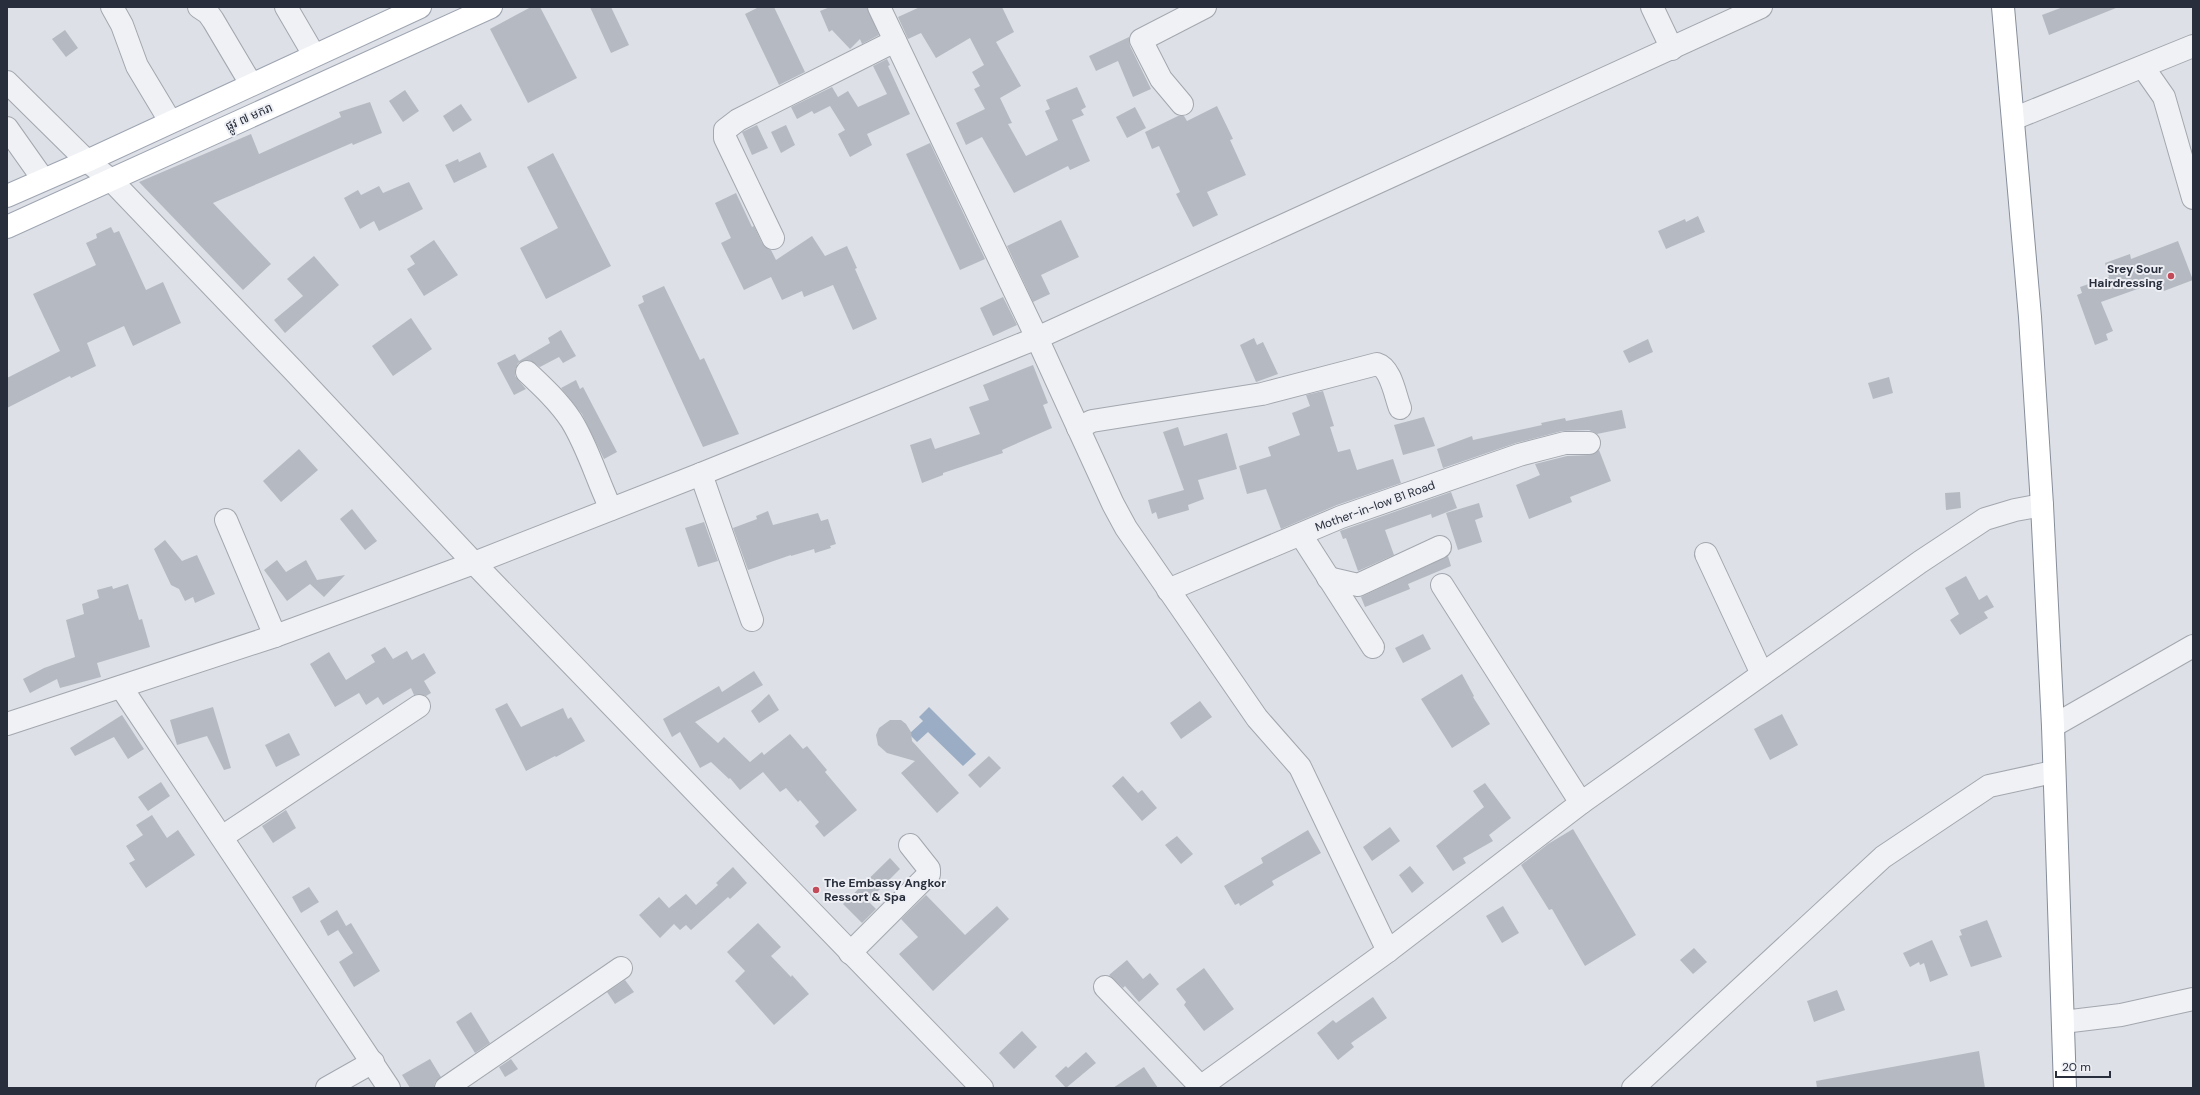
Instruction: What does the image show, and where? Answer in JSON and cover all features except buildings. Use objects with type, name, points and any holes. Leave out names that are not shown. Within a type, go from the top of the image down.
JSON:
[{"type":"main road","points":[[7,196],[87,161],[170,121],[420,7]]},
{"type":"main road","name":"ផ្លូវ ៧ មករា","points":[[7,227],[491,7]]},
{"type":"main road","points":[[2002,7],[2030,317],[2042,505],[2053,726],[2053,772],[2065,1088]]},
{"type":"street","points":[[112,7],[122,25],[137,66],[170,121]]},
{"type":"street","points":[[199,7],[213,20],[251,84]]},
{"type":"street","points":[[286,7],[314,55]]},
{"type":"street","points":[[879,7],[1037,338],[1103,485],[1123,522],[1168,590],[1257,718],[1300,767],[1388,951]]},
{"type":"street","points":[[1182,104],[1161,79],[1141,40],[1205,7]]},
{"type":"street","points":[[1652,7],[1672,49]]},
{"type":"street","points":[[7,724],[275,636],[474,563],[701,474],[1037,338],[1761,7]]},
{"type":"street","points":[[773,238],[725,138],[725,130],[738,120],[895,41]]},
{"type":"street","points":[[2013,119],[2143,68],[2193,46]]},
{"type":"street","points":[[2143,68],[2164,97],[2193,198]]},
{"type":"street","points":[[7,82],[87,161],[111,180],[288,364],[474,563],[850,953],[973,1085]]},
{"type":"street","points":[[9,135],[44,179]]},
{"type":"street","points":[[1078,428],[1092,421],[1262,394],[1377,364],[1382,366],[1386,371],[1400,408]]},
{"type":"street","points":[[527,372],[560,405],[571,420],[611,509]]},
{"type":"street","name":"Mother-in-low B1 Road","points":[[1168,590],[1341,517],[1519,455],[1565,443],[1589,443]]},
{"type":"street","points":[[701,474],[752,620]]},
{"type":"street","points":[[1105,987],[1200,1087],[1388,951],[1581,803],[1920,562],[1985,519],[2015,510],[2042,505]]},
{"type":"street","points":[[226,520],[275,636]]},
{"type":"street","points":[[1300,535],[1373,647]]},
{"type":"street","points":[[1328,578],[1358,585],[1440,547]]},
{"type":"street","points":[[1706,554],[1762,674]]},
{"type":"street","points":[[1442,585],[1581,803]]},
{"type":"street","points":[[2053,726],[2193,646]]},
{"type":"street","points":[[121,687],[373,1062],[388,1088]]},
{"type":"street","points":[[222,837],[419,706]]},
{"type":"street","points":[[1633,1088],[1883,857],[1989,786],[2053,772]]},
{"type":"street","points":[[850,953],[929,874],[929,869],[910,845]]},
{"type":"street","points":[[446,1088],[621,968]]},
{"type":"street","points":[[2063,1022],[2121,1015],[2193,999]]},
{"type":"street","points":[[327,1088],[373,1062]]},
{"type":"water","points":[[929,707],[976,754],[963,766],[928,732],[917,742],[909,734],[923,721],[919,717]]},
{"type":"place","name":"Srey Sour Hairdressing","points":[[2171,276]]},
{"type":"place","name":"The Embassy Angkor Ressort & Spa","points":[[816,890]]}]
